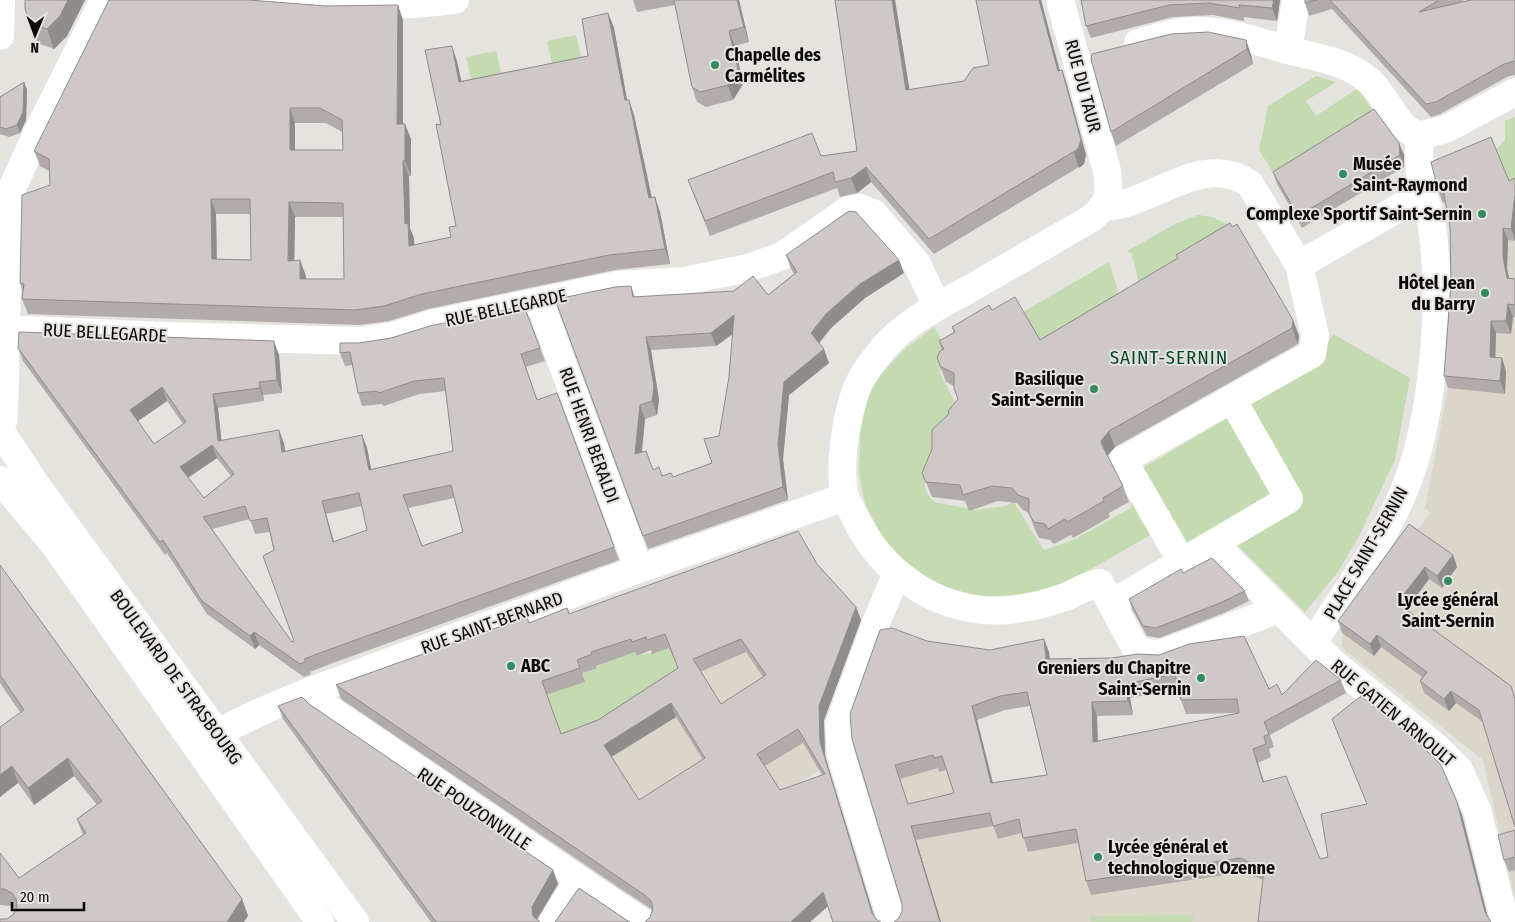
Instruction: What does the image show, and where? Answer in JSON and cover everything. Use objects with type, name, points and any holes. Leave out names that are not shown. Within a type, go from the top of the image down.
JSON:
[{"type":"street","points":[[0,36],[1,0]]},
{"type":"street","points":[[0,430],[4,417],[10,195],[40,127],[104,0]]},
{"type":"street","points":[[258,0],[358,6],[417,5],[456,0]]},
{"type":"street","name":"RUE DU TAUR","points":[[1060,0],[1107,171],[1108,192],[1104,207]]},
{"type":"street","points":[[1296,0],[1300,53]]},
{"type":"street","points":[[1076,58],[1192,31],[1238,35],[1356,71],[1370,81],[1397,121],[1408,132],[1419,136],[1446,129],[1515,92]]},
{"type":"street","name":"PLACE SAINT-SERNIN","points":[[1314,643],[1394,512],[1414,463],[1424,414],[1436,323],[1434,239],[1430,212],[1423,194],[1419,163],[1419,136]]},
{"type":"street","points":[[1182,562],[1123,460],[1312,354],[1315,335],[1299,266],[1250,184],[1239,176],[1221,172],[1202,173],[1120,206],[1104,207],[1092,218],[937,306],[892,339],[869,367],[857,387],[845,445],[843,464],[845,496],[863,533],[883,560],[897,574],[941,599],[969,608],[1004,610],[1043,604],[1064,598],[1089,584],[1100,583],[1136,649],[1152,654],[1163,653],[1279,610]]},
{"type":"street","points":[[1299,266],[1423,194]]},
{"type":"street","name":"RUE BELLEGARDE","points":[[6,329],[361,341],[393,336],[431,324],[624,284],[660,284],[684,281],[761,265],[782,256],[848,210],[860,208],[873,213],[917,264],[937,306]]},
{"type":"street","name":"RUE HENRI BERALDI","points":[[542,301],[546,320],[639,569]]},
{"type":"street","points":[[1112,603],[1289,499],[1232,399]]},
{"type":"street","name":"BOULEVARD DE STRASBOURG","points":[[0,430],[208,739],[320,922]]},
{"type":"street","name":"BOULEVARD DE STRASBOURG","points":[[0,480],[54,544],[355,922]]},
{"type":"street","name":"RUE SAINT-BERNARD","points":[[208,739],[311,691],[639,569],[845,496]]},
{"type":"street","name":"RUE GATIEN ARNOULT","points":[[1214,544],[1331,662],[1436,747],[1459,770],[1478,810],[1505,922]]},
{"type":"street","points":[[892,922],[841,755],[838,725],[878,618],[897,574]]},
{"type":"street","name":"RUE POUZONVILLE","points":[[311,691],[323,705],[642,922]]},
{"type":"street","points":[[552,922],[579,880]]},
{"type":"shaded area","name":"Lycée général Saint-Sernin","points":[[1508,240],[1515,241],[1515,901],[1483,760],[1341,647],[1343,633],[1430,513],[1425,508],[1448,388]]},
{"type":"shaded area","points":[[746,652],[807,740],[819,733],[829,764],[624,896],[519,823],[566,752],[697,673]]},
{"type":"shaded area","name":"Lycée général et technologique Ozenne","points":[[919,758],[979,774],[998,839],[1060,825],[1307,862],[1341,853],[1327,922],[908,922],[891,779]]},
{"type":"green space","points":[[576,35],[583,66],[554,72],[547,41]]},
{"type":"green space","points":[[496,51],[503,81],[473,88],[466,57]]},
{"type":"green space","points":[[1316,76],[1336,82],[1306,101],[1316,116],[1358,88],[1380,122],[1281,185],[1259,150],[1268,106]]},
{"type":"green space","points":[[1515,117],[1515,241],[1496,150],[1505,140],[1505,121]]},
{"type":"green space","points":[[1198,215],[1212,217],[1230,225],[1142,296],[1132,254],[1127,251],[1177,223]]},
{"type":"green space","points":[[1109,262],[1123,307],[1046,353],[1021,313]]},
{"type":"green space","points":[[934,327],[950,354],[945,357],[940,373],[963,417],[932,454],[925,485],[927,494],[934,502],[976,510],[1006,506],[1013,501],[1044,550],[1073,540],[1131,508],[1131,501],[1154,533],[1065,584],[1036,595],[986,599],[940,586],[906,564],[884,539],[865,504],[859,474],[860,433],[868,395],[878,377],[905,349]]},
{"type":"green space","points":[[1333,334],[1410,378],[1395,460],[1359,536],[1338,572],[1305,612],[1231,539],[1297,499],[1241,405],[1318,359]]},
{"type":"green space","points":[[1229,417],[1274,493],[1187,546],[1141,469]]},
{"type":"green space","points":[[669,648],[697,673],[566,748],[546,695],[584,682],[582,673],[635,650],[637,656]]},
{"type":"green space","points":[[1194,915],[1192,922],[1091,922],[1091,916]]},
{"type":"building","points":[[25,0],[68,0],[60,16],[47,29],[30,23],[25,9]]},
{"type":"building","points":[[109,0],[249,0],[326,6],[398,5],[397,124],[405,124],[405,161],[403,161],[405,224],[408,223],[409,246],[451,237],[449,227],[456,226],[436,124],[441,125],[425,50],[452,46],[459,82],[588,56],[582,19],[608,13],[625,100],[629,100],[649,198],[655,197],[665,249],[609,255],[422,294],[384,306],[355,310],[22,299],[24,284],[20,283],[22,195],[50,185],[49,159],[34,151]],"holes":[[[290,108],[320,108],[342,120],[343,150],[290,150]],[[211,199],[250,199],[251,260],[212,259]],[[289,202],[343,203],[344,279],[300,279],[300,260],[288,261]]]},
{"type":"building","name":"Chapelle des Carmélites","points":[[674,0],[737,0],[744,27],[729,31],[738,69],[728,85],[700,92],[692,87]]},
{"type":"building","points":[[835,0],[892,0],[906,90],[964,81],[973,68],[989,65],[976,0],[1039,0],[1058,71],[1062,70],[1081,140],[1078,149],[929,239],[866,167],[851,178],[835,182],[833,172],[705,221],[688,180],[812,133],[821,156],[857,151]]},
{"type":"building","points":[[1081,0],[1274,0],[1272,8],[1239,5],[1240,8],[1209,3],[1169,5],[1086,26]]},
{"type":"building","points":[[1305,0],[1317,0],[1305,3]]},
{"type":"building","points":[[1330,0],[1439,0],[1419,12],[1471,0],[1515,0],[1515,61],[1504,64],[1436,102],[1426,104]]},
{"type":"building","points":[[1208,32],[1246,40],[1247,49],[1111,132],[1091,59],[1092,54],[1171,34]]},
{"type":"building","points":[[24,82],[23,112],[17,125],[6,129],[0,127],[0,97]]},
{"type":"building","name":"Musée Saint-Raymond","points":[[1374,109],[1399,143],[1400,155],[1298,216],[1273,172]]},
{"type":"building","points":[[1491,137],[1509,181],[1515,178],[1511,229],[1503,228],[1503,257],[1507,278],[1515,279],[1515,305],[1508,304],[1506,321],[1491,321],[1490,357],[1502,358],[1500,381],[1444,376],[1451,283],[1450,227],[1443,189],[1438,190],[1431,162]]},
{"type":"building","points":[[849,211],[856,212],[899,260],[860,284],[826,314],[811,333],[824,349],[784,382],[778,445],[783,487],[643,536],[556,302],[557,299],[615,287],[631,286],[633,297],[734,291],[753,276],[768,295],[797,272],[786,255]],"holes":[[[734,315],[729,377],[719,436],[704,439],[712,463],[673,477],[671,473],[662,476],[659,467],[653,470],[646,451],[635,454],[640,405],[652,401],[654,387],[646,337],[711,333]]]},
{"type":"building","name":"Basilique Saint-Sernin","points":[[1230,223],[1232,227],[1237,224],[1293,320],[1292,328],[1109,431],[1101,441],[1102,445],[1123,486],[1103,498],[1104,501],[1067,522],[1065,519],[1048,529],[1045,524],[1034,522],[1029,514],[1029,499],[1018,495],[1012,488],[992,486],[963,495],[960,485],[926,482],[922,473],[932,449],[932,430],[949,414],[948,411],[958,399],[954,388],[954,373],[941,367],[937,358],[940,351],[944,349],[939,341],[955,332],[952,327],[989,305],[992,310],[1015,297],[1040,340],[1178,258],[1176,255]]},
{"type":"building","points":[[524,306],[540,348],[521,354],[537,400],[557,393],[614,547],[325,651],[304,659],[306,661],[300,664],[254,632],[250,636],[202,601],[163,540],[160,542],[18,348],[19,332],[274,341],[277,380],[259,382],[260,388],[213,394],[218,441],[279,430],[282,452],[362,435],[369,470],[453,451],[444,378],[414,381],[379,393],[377,391],[358,393],[350,352],[340,353],[340,343],[359,343],[391,338],[430,326]],"holes":[[[162,387],[186,422],[154,444],[130,410]],[[212,445],[234,474],[204,498],[180,467]],[[451,485],[463,532],[422,546],[403,495]],[[359,493],[367,530],[333,542],[322,501]],[[245,506],[250,521],[267,518],[274,550],[263,556],[294,641],[292,642],[203,517]]]},
{"type":"building","points":[[1409,524],[1453,555],[1437,576],[1425,567],[1397,603],[1511,686],[1515,699],[1515,827],[1479,710],[1451,691],[1444,699],[1420,681],[1427,672],[1377,635],[1370,644],[1338,621]]},
{"type":"building","points":[[798,531],[817,564],[856,607],[819,706],[820,742],[872,913],[881,922],[833,922],[823,892],[791,922],[645,922],[650,917],[653,909],[651,901],[646,896],[336,685],[527,617],[529,623],[567,608],[569,614]],"holes":[[[665,634],[678,668],[598,720],[561,734],[542,681],[580,668],[577,660],[592,654],[591,652],[631,639],[632,642],[646,637],[647,640]],[[741,639],[766,675],[721,704],[693,659]],[[671,703],[705,758],[639,800],[604,745]],[[798,729],[825,774],[780,790],[757,754]]]},
{"type":"building","points":[[1212,558],[1245,591],[1156,628],[1143,626],[1129,599],[1181,569],[1183,573]]},
{"type":"building","points":[[0,565],[242,899],[227,922],[0,922],[0,919],[7,919],[14,914],[17,906],[16,899],[12,893],[0,889],[0,853],[19,878],[86,833],[77,819],[102,801],[68,758],[28,788],[12,766],[0,775],[0,727],[24,710],[0,675]]},
{"type":"building","points":[[892,628],[927,641],[990,650],[1044,639],[1046,659],[1112,658],[1137,654],[1159,655],[1189,644],[1244,636],[1269,689],[1277,684],[1282,695],[1316,660],[1341,680],[1264,722],[1269,734],[1264,736],[1266,744],[1253,749],[1263,782],[1286,776],[1320,859],[1328,857],[1321,814],[1367,804],[1332,719],[1361,696],[1421,745],[1441,765],[1457,802],[1485,912],[1491,922],[1258,922],[1264,870],[1241,858],[1086,881],[1076,829],[1023,838],[1019,819],[993,826],[990,813],[911,826],[940,922],[894,922],[902,912],[902,904],[852,739],[850,714],[880,630]],"holes":[[[1175,674],[1181,700],[1237,699],[1239,713],[1093,742],[1092,702],[1128,701],[1125,684]],[[1027,692],[1047,775],[991,783],[972,706],[1000,696]],[[933,755],[934,758],[942,756],[954,793],[908,804],[895,765]]]},
{"type":"building","points":[[302,697],[309,704],[553,870],[532,907],[533,916],[540,922],[436,922],[278,706]]},
{"type":"building","points":[[1515,830],[1515,857],[1504,860],[1498,835]]},
{"type":"building","points":[[579,888],[628,921],[630,922],[555,922]]},
{"type":"place","name":"Chapelle des Carmélites","points":[[715,65]]},
{"type":"place","name":"Musée Saint-Raymond","points":[[1343,174]]},
{"type":"place","name":"Complexe Sportif Saint-Sernin","points":[[1482,214]]},
{"type":"place","name":"Hôtel Jean du Barry","points":[[1485,293]]},
{"type":"place","name":"Basilique Saint-Sernin","points":[[1094,389]]},
{"type":"place","name":"Lycée général Saint-Sernin","points":[[1448,581]]},
{"type":"place","name":"ABC","points":[[511,666]]},
{"type":"place","name":"Greniers du Chapitre Saint-Sernin","points":[[1201,678]]},
{"type":"place","name":"Lycée général et technologique Ozenne","points":[[1098,857]]},
{"type":"district","name":"SAINT-SERNIN","points":[[1169,357]]}]
